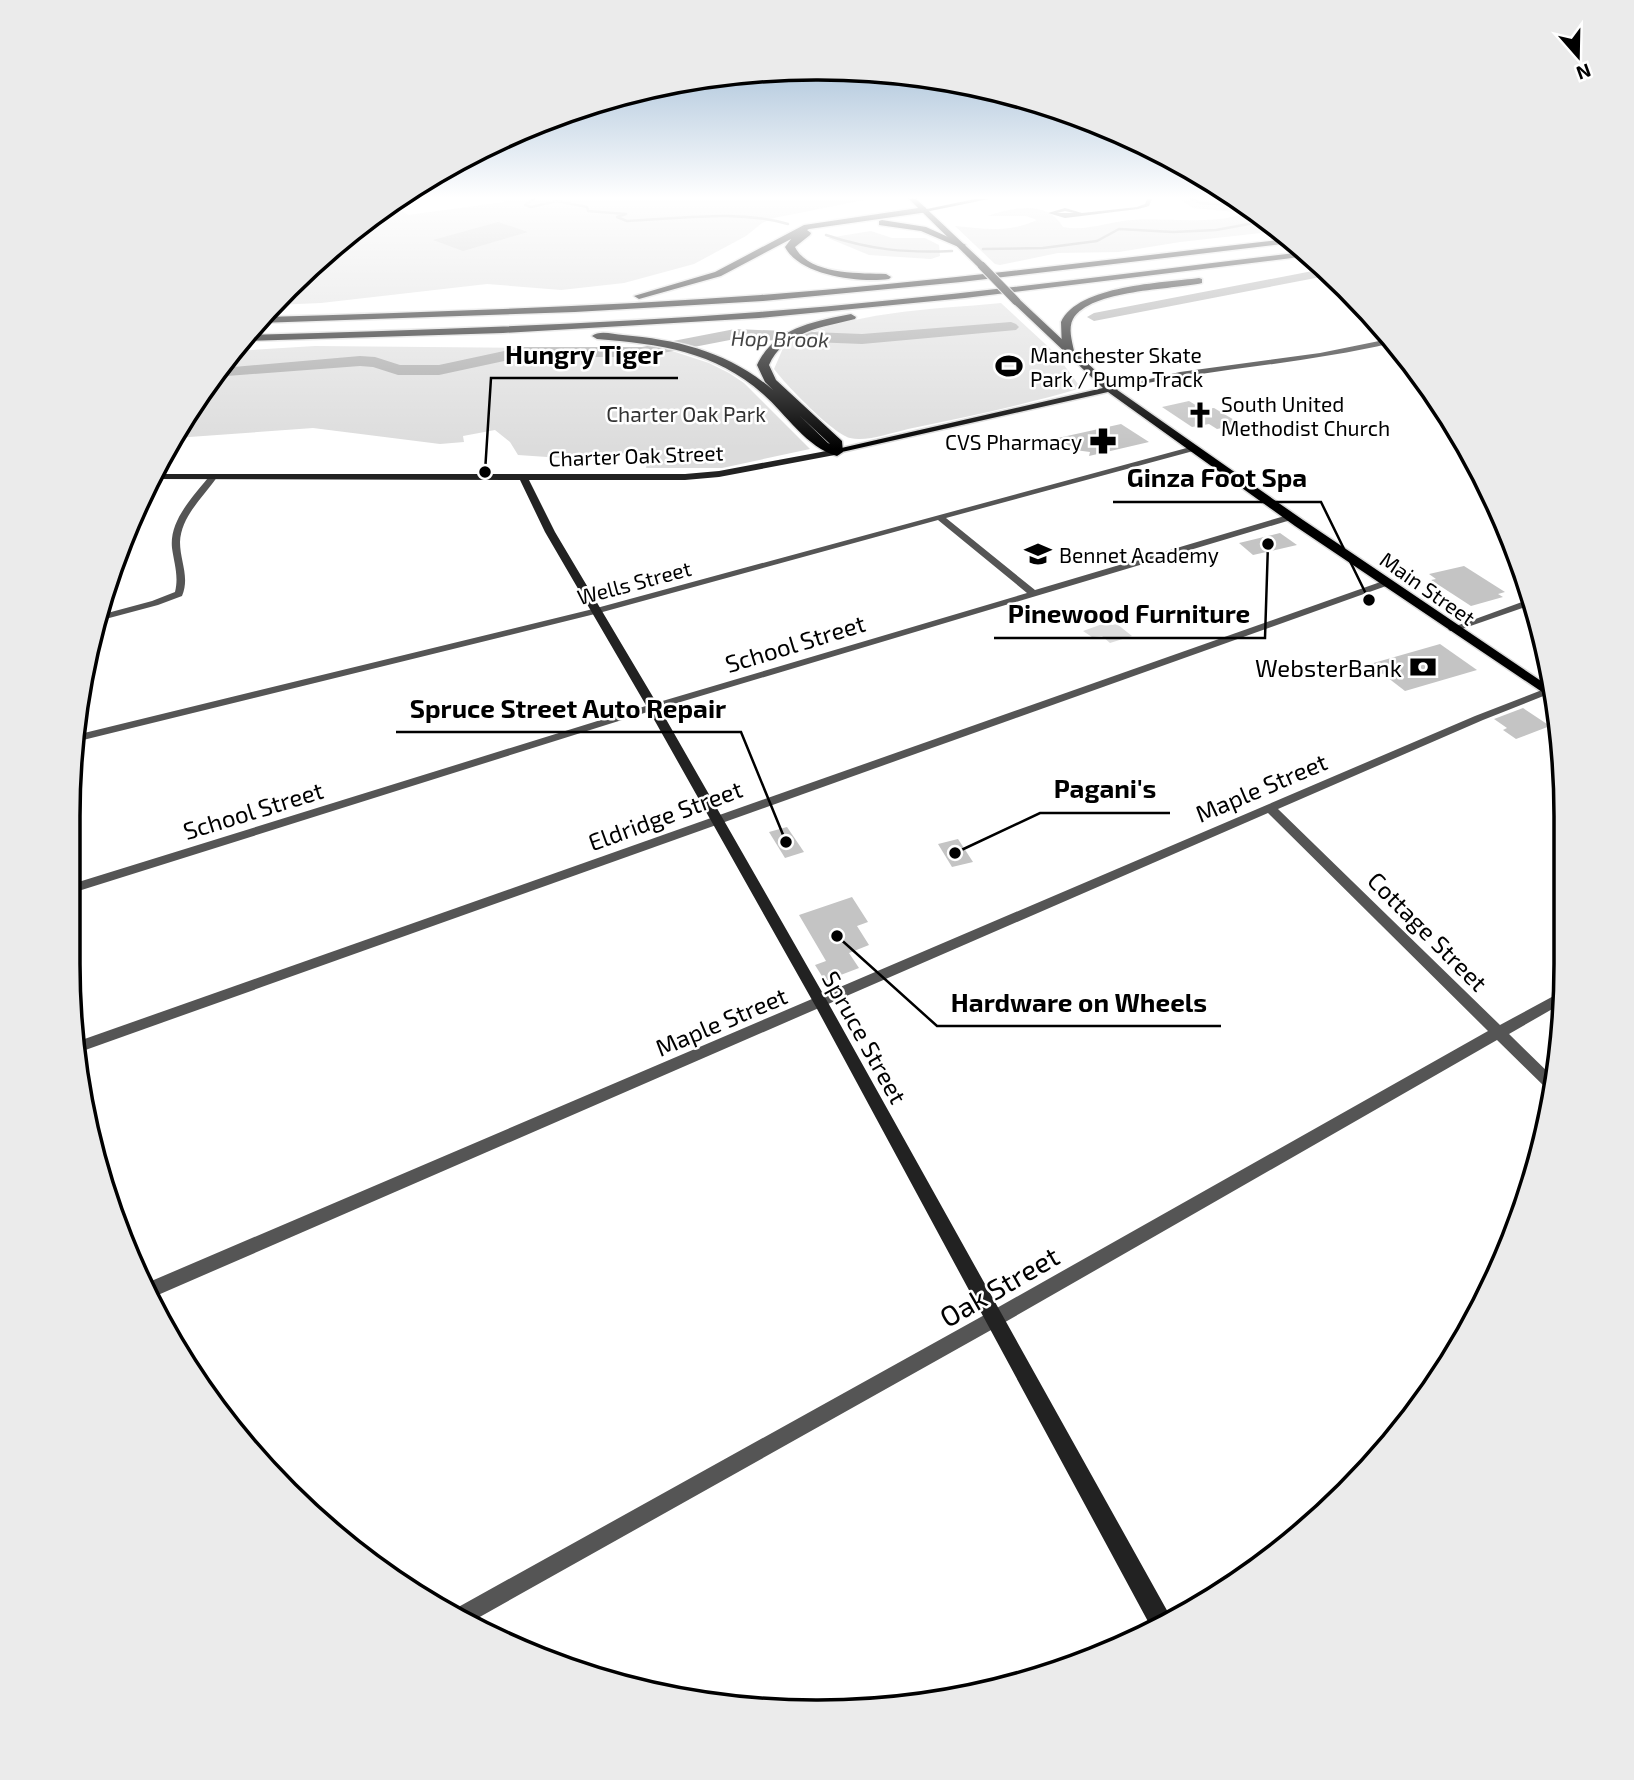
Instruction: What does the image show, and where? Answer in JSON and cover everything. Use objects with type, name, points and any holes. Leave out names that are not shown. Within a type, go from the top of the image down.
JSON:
[{"type":"highway","points":[[309,319],[563,304],[633,297],[693,282]]},
{"type":"highway","points":[[274,320],[562,310],[733,300],[912,282]]},
{"type":"highway","points":[[258,338],[514,330],[717,318],[910,301],[1073,282]]},
{"type":"highway","points":[[837,452],[836,444],[765,374],[764,360],[780,342],[802,331],[870,314],[1078,282]]},
{"type":"highway","points":[[1068,351],[1066,324],[1070,315],[1085,304],[1111,296],[1195,282]]},
{"type":"highway","points":[[322,336],[547,334],[661,343],[692,350],[744,373],[823,446],[837,452]]},
{"type":"main road","name":"Main Street","points":[[998,282],[1110,388],[1291,517],[1542,688]]},
{"type":"main road","name":"Charter Oak Street","points":[[837,452],[1110,388]]},
{"type":"street","points":[[1110,388],[1185,372],[1323,355],[1380,343]]},
{"type":"street","name":"Wells Street","points":[[85,735],[596,611],[1194,448]]},
{"type":"street","name":"Charter Oak Street","points":[[164,477],[703,476],[837,452]]},
{"type":"street","points":[[109,615],[179,594],[184,581],[176,535],[183,519],[214,476]]},
{"type":"street","name":"Spruce Street","points":[[524,478],[550,532],[821,1003],[1158,1616]]},
{"type":"street","points":[[939,517],[1034,594]]},
{"type":"street","name":"School Street","points":[[80,886],[653,707],[1291,517]]},
{"type":"street","name":"Eldridge Street","points":[[85,1043],[1386,583]]},
{"type":"street","points":[[1453,629],[1522,605]]},
{"type":"street","name":"Maple Street","points":[[155,1288],[1514,703],[1543,696]]},
{"type":"street","name":"Cottage Street","points":[[1270,808],[1544,1077]]},
{"type":"street","name":"Oak Street","points":[[469,1612],[995,1319],[1552,1002]]},
{"type":"green space","points":[[311,282],[627,282],[561,290],[487,284],[288,304]]},
{"type":"green space","name":"Charter Oak Park","points":[[1001,303],[1055,353],[1081,388],[995,410],[856,439],[842,434],[821,418],[774,369],[784,346],[835,325],[918,310]]},
{"type":"green space","name":"Charter Oak Park","points":[[315,346],[534,348],[623,352],[663,348],[709,363],[744,383],[810,449],[722,468],[646,468],[649,453],[593,454],[591,460],[518,455],[510,442],[495,430],[463,436],[464,442],[440,444],[313,428],[187,437],[248,350]]},
{"type":"green space","points":[[1108,622],[1117,624],[1132,636],[1110,643],[1102,636],[1092,637],[1083,631]]},
{"type":"building","name":"South United Methodist Church","points":[[1189,401],[1202,409],[1214,408],[1241,424],[1217,429],[1209,424],[1192,427],[1162,407]]},
{"type":"building","name":"CVS Pharmacy","points":[[1121,424],[1149,442],[1089,456],[1090,452],[1075,450],[1058,438]]},
{"type":"building","points":[[1280,533],[1297,545],[1253,555],[1239,543]]},
{"type":"building","points":[[1464,566],[1505,592],[1498,594],[1503,597],[1471,606],[1431,580],[1436,579],[1429,574]]},
{"type":"building","name":"WebsterBank","points":[[1440,644],[1477,670],[1405,691],[1370,664]]},
{"type":"building","points":[[1523,708],[1548,727],[1516,739],[1494,719]]},
{"type":"building","points":[[787,827],[804,852],[785,858],[769,832]]},
{"type":"building","points":[[958,839],[973,862],[952,867],[938,844]]},
{"type":"building","points":[[852,897],[868,922],[857,926],[869,945],[849,953],[859,968],[825,981],[815,965],[826,961],[799,915]]},
{"type":"waterway","name":"Hop Brook","points":[[1094,317],[1275,282]]},
{"type":"waterway","name":"Hop Brook","points":[[231,372],[360,361],[375,362],[398,370],[439,370],[523,352],[642,352],[735,334],[862,339],[1011,327]]},
{"type":"place","name":"Manchester Skate Park / Pump Track","points":[[1009,366]]},
{"type":"place","name":"South United Methodist Church","points":[[1200,415]]},
{"type":"place","name":"CVS Pharmacy","points":[[1103,441]]},
{"type":"place","name":"Hungry Tiger","points":[[485,472]]},
{"type":"place","name":"Pinewood Furniture","points":[[1268,544]]},
{"type":"place","name":"Bennet Academy","points":[[1038,554]]},
{"type":"place","name":"Ginza Foot Spa","points":[[1369,600]]},
{"type":"place","name":"WebsterBank","points":[[1423,667]]},
{"type":"place","name":"Spruce Street Auto Repair","points":[[786,842]]},
{"type":"place","name":"Pagani's","points":[[955,853]]},
{"type":"place","name":"Hardware on Wheels","points":[[837,936]]}]
